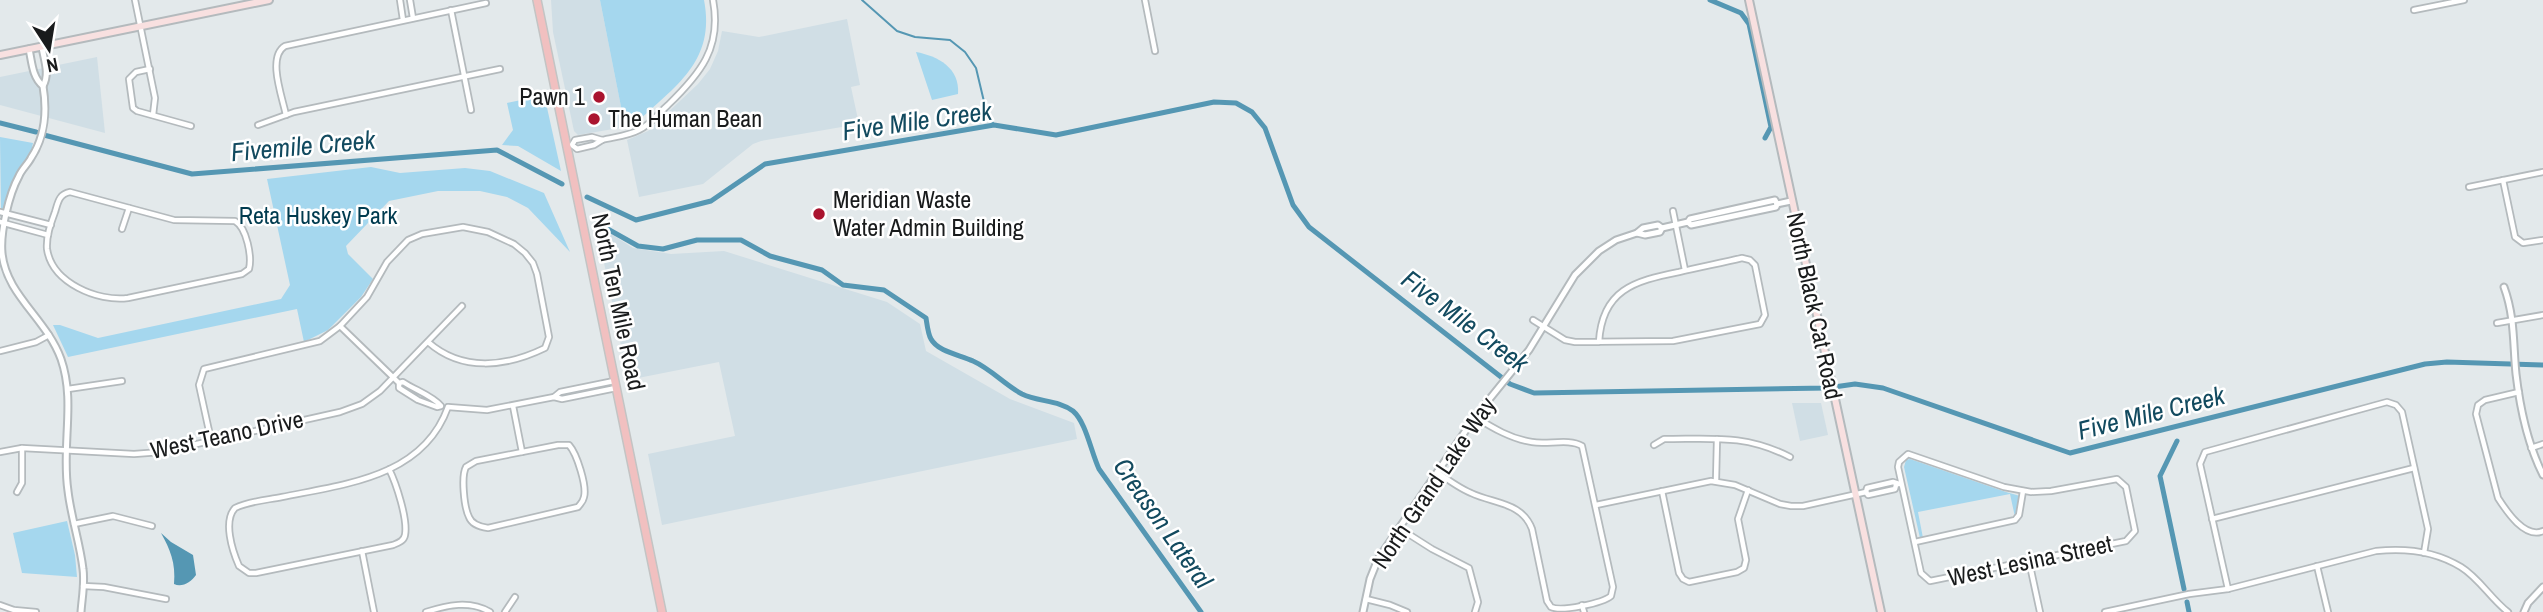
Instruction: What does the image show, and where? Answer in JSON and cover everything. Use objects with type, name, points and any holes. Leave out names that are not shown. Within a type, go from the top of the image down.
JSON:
[{"type":"main road","points":[[0,55],[269,0]]},
{"type":"main road","name":"North Ten Mile Road","points":[[537,0],[569,146],[662,612]]},
{"type":"main road","name":"North Black Cat Road","points":[[1751,0],[1791,201],[1881,612]]},
{"type":"street","points":[[135,0],[155,98],[153,116]]},
{"type":"street","points":[[400,0],[404,20]]},
{"type":"street","points":[[410,0],[414,18]]},
{"type":"street","points":[[569,146],[577,149],[594,145],[602,139],[635,132],[645,127],[692,81],[707,57],[714,36],[713,0]]},
{"type":"street","points":[[1145,0],[1155,51]]},
{"type":"street","points":[[2414,10],[2464,0]]},
{"type":"street","points":[[286,115],[275,61],[278,51],[285,46],[486,3]]},
{"type":"street","points":[[451,10],[471,110]]},
{"type":"street","points":[[41,47],[46,70],[43,86]]},
{"type":"street","points":[[30,49],[34,73],[43,86],[46,113],[34,154],[18,178],[2,222],[2,251],[7,274],[18,295],[50,335],[60,356],[68,388],[67,489],[84,572],[81,612]]},
{"type":"street","points":[[150,69],[136,72],[130,79],[133,108],[191,125]]},
{"type":"street","points":[[258,125],[286,115],[500,69]]},
{"type":"street","points":[[2469,187],[2543,172]]},
{"type":"street","points":[[2503,180],[2513,232],[2518,241],[2528,243],[2543,240]]},
{"type":"street","points":[[70,192],[130,208],[185,222],[231,220],[239,223],[243,228],[250,261],[249,269],[242,274],[128,298],[106,298],[72,283],[57,271],[49,255],[48,235],[58,199],[64,193],[70,192]]},
{"type":"street","name":"North Grand Lake Way","points":[[1363,612],[1378,559],[1475,418],[1544,327],[1587,261],[1616,240],[1637,233],[1643,228],[1658,225],[1662,228],[1688,222],[1691,225],[1776,207],[1777,204],[1791,201]]},
{"type":"street","points":[[122,229],[130,208]]},
{"type":"street","points":[[1673,211],[1685,270]]},
{"type":"street","points":[[0,212],[51,225]]},
{"type":"street","points":[[2,222],[48,235]]},
{"type":"street","points":[[211,440],[199,384],[202,372],[214,365],[314,344],[326,337],[367,297],[387,262],[408,240],[422,234],[463,227],[474,228],[514,244],[525,253],[537,274],[549,337],[545,348],[530,355],[470,364],[443,356],[428,342]]},
{"type":"street","points":[[1533,320],[1565,340],[1599,342],[1674,341],[1760,324],[1765,315],[1755,265],[1742,258],[1644,279],[1626,287],[1604,314],[1599,342]]},
{"type":"street","points":[[2504,287],[2512,320],[2519,392],[2532,448],[2543,475]]},
{"type":"street","name":"West Teano Drive","points":[[0,452],[22,448],[134,454],[161,452],[340,412],[362,404],[380,391],[461,306]]},
{"type":"street","points":[[2497,323],[2543,315]]},
{"type":"street","points":[[340,326],[399,383],[399,388],[418,400],[437,407],[476,411],[554,397],[562,399],[615,384]]},
{"type":"street","points":[[0,351],[29,344],[50,335]]},
{"type":"street","points":[[68,388],[122,382]]},
{"type":"street","points":[[2519,392],[2485,400],[2478,405],[2476,414],[2498,498],[2529,533],[2543,531]]},
{"type":"street","points":[[2228,589],[2200,464],[2201,456],[2209,449],[2387,402],[2396,405],[2402,412],[2428,529],[2424,552]]},
{"type":"street","points":[[513,406],[522,452]]},
{"type":"street","points":[[389,469],[395,481],[401,509],[405,532],[403,539],[393,545],[256,573],[242,570],[237,561],[229,525],[232,512],[242,505],[358,481],[389,469],[425,448],[442,424],[448,408]]},
{"type":"street","points":[[1437,472],[1469,492],[1515,508],[1527,518],[1532,529],[1547,601],[1551,607],[1560,610],[1605,600],[1611,596],[1613,587],[1584,451],[1580,444],[1518,439],[1475,418]]},
{"type":"street","points":[[1654,445],[1664,439],[1754,442],[1790,457]]},
{"type":"street","points":[[1716,481],[1717,439]]},
{"type":"street","points":[[558,444],[569,445],[577,455],[584,500],[573,510],[485,527],[474,523],[469,517],[463,473],[471,463],[522,452],[558,444]]},
{"type":"street","points":[[2532,448],[2543,444]]},
{"type":"street","points":[[17,492],[22,483],[22,448]]},
{"type":"street","points":[[1913,454],[2004,487],[2023,491],[2019,515],[2015,520],[1914,542],[1899,484],[1899,467],[1903,457],[1913,454]]},
{"type":"street","points":[[2212,520],[2414,468]]},
{"type":"street","name":"West Lesina Street","points":[[1914,542],[1921,573],[1925,579],[1935,581],[2126,541],[2133,535],[2135,527],[2126,486],[2121,481],[2113,479],[2051,491],[2023,491]]},
{"type":"street","points":[[1595,505],[1716,481],[1731,483],[1791,506],[1803,506],[1866,492],[1868,495],[1895,489],[1899,484]]},
{"type":"street","points":[[1662,491],[1679,573],[1685,580],[1692,582],[1744,568],[1738,519],[1748,490]]},
{"type":"street","points":[[74,524],[113,516],[152,526]]},
{"type":"street","points":[[1398,528],[1432,550],[1469,568],[1478,602],[1476,611]]},
{"type":"street","points":[[2105,612],[2189,594],[2228,589],[2376,551],[2396,549],[2424,552],[2461,567],[2508,612]]},
{"type":"street","points":[[362,551],[374,612]]},
{"type":"street","points":[[2029,561],[2040,612]]},
{"type":"street","points":[[2317,566],[2328,612]]},
{"type":"street","points":[[83,586],[104,587],[166,599]]},
{"type":"street","points":[[2524,612],[2528,603],[2543,587]]},
{"type":"street","points":[[505,612],[515,597]]},
{"type":"street","points":[[1366,599],[1390,604],[1407,612]]},
{"type":"street","points":[[426,612],[467,604],[490,612]]},
{"type":"street","points":[[0,605],[14,610],[36,612]]},
{"type":"street","points":[[1582,605],[1584,612]]},
{"type":"shaded area","points":[[551,0],[600,0],[625,127],[578,135],[574,131],[553,32]]},
{"type":"shaded area","points":[[847,19],[860,85],[851,87],[859,124],[761,141],[753,144],[703,184],[639,197],[627,140],[648,131],[698,84],[710,69],[718,51],[722,31],[759,37]]},
{"type":"shaded area","points":[[97,57],[105,133],[0,105],[0,77]]},
{"type":"shaded area","points":[[596,224],[633,248],[671,254],[724,251],[887,302],[920,324],[926,351],[1010,399],[1074,423],[1077,439],[662,525],[648,454],[735,436],[719,362],[628,380]]},
{"type":"shaded area","points":[[1792,403],[1821,403],[1828,435],[1800,441]]},
{"type":"shaded area","points":[[161,533],[193,555],[196,575],[186,584],[174,584],[172,557]]},
{"type":"green space","points":[[600,0],[704,0],[704,40],[689,71],[635,124],[625,127]]},
{"type":"green space","points":[[916,52],[939,60],[951,70],[958,85],[958,94],[932,100]]},
{"type":"green space","points":[[545,95],[561,171],[518,146],[502,145],[513,130],[507,103]]},
{"type":"green space","points":[[0,137],[33,143],[31,152],[13,181],[5,208],[1,209]]},
{"type":"green space","name":"Reta Huskey Park","points":[[371,167],[400,173],[465,168],[490,171],[544,193],[570,252],[528,208],[507,197],[480,191],[438,191],[389,201],[346,246],[348,254],[373,279],[361,297],[328,330],[304,342],[297,309],[68,357],[53,325],[98,338],[281,299],[290,285],[267,179]]},
{"type":"green space","points":[[1910,459],[2020,496],[2015,517],[2010,494],[1918,512],[1923,538],[1920,538],[1904,467],[1906,460]]},
{"type":"green space","points":[[67,521],[77,577],[22,573],[13,533]]},
{"type":"waterway","points":[[862,0],[897,31],[915,37],[950,40],[965,52],[976,68],[986,110],[994,125]]},
{"type":"waterway","points":[[1710,0],[1741,13],[1749,24],[1771,127],[1765,138]]},
{"type":"waterway","name":"Five Mile Creek","points":[[587,197],[636,220],[711,201],[765,164],[994,125],[1056,135],[1214,102],[1236,103],[1252,112],[1265,128],[1293,205],[1309,227],[1510,384],[1534,393],[1827,388],[1855,384],[1883,388],[2070,453],[2425,364],[2447,362],[2543,365]]},
{"type":"waterway","name":"Fivemile Creek","points":[[0,123],[36,132]]},
{"type":"waterway","name":"Fivemile Creek","points":[[44,135],[192,174],[497,150],[562,184]]},
{"type":"waterway","name":"Creason Lateral","points":[[597,223],[638,246],[663,249],[697,240],[741,240],[770,256],[822,270],[843,285],[884,290],[926,318],[930,337],[939,347],[980,364],[1022,394],[1067,407],[1078,416],[1099,469],[1201,612]]},
{"type":"waterway","points":[[2177,441],[2160,476],[2184,589]]},
{"type":"waterway","points":[[2187,602],[2189,612]]},
{"type":"place","name":"Pawn 1","points":[[599,97]]},
{"type":"place","name":"The Human Bean","points":[[594,119]]},
{"type":"place","name":"Meridian Waste Water Admin Building","points":[[819,214]]}]
